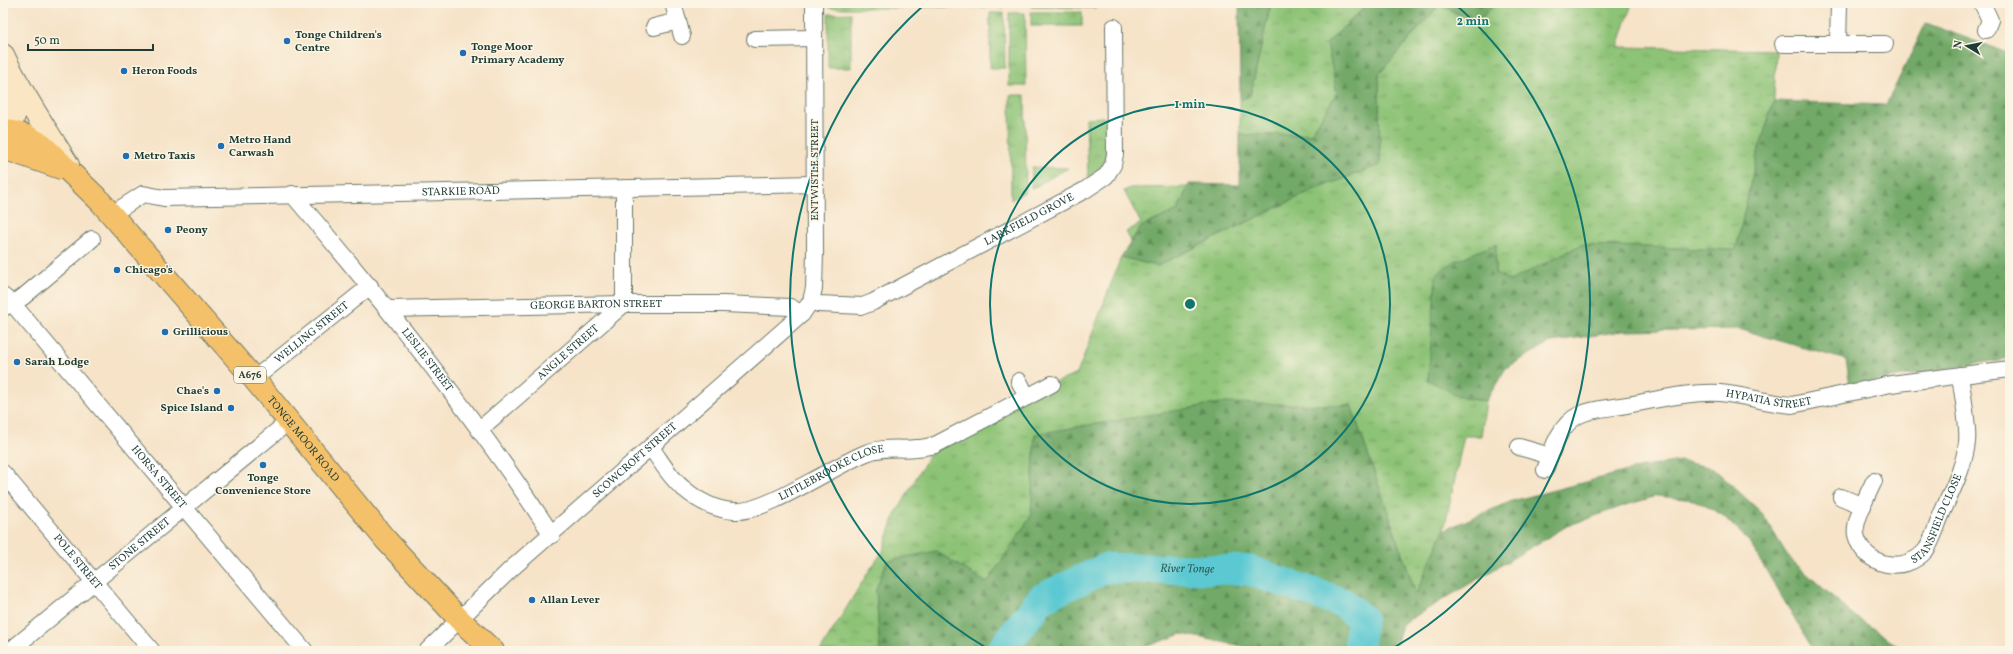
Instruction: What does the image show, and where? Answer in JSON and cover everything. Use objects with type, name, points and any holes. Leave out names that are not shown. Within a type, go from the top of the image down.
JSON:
[{"type":"main road","points":[[3,55],[18,86],[35,110],[71,174]]},
{"type":"main road","points":[[5,139],[17,106],[18,86]]},
{"type":"main road","name":"TONGE MOOR ROAD","points":[[5,139],[27,136],[41,144],[112,214],[254,379],[386,539],[458,619],[493,651]]},
{"type":"street","points":[[654,27],[680,29],[673,3]]},
{"type":"street","name":"ENTWISTLE STREET","points":[[811,301],[814,288],[814,3]]},
{"type":"street","points":[[1838,44],[1839,3]]},
{"type":"street","points":[[1982,3],[1990,20],[1986,30]]},
{"type":"street","name":"LARKFIELD GROVE","points":[[811,301],[819,304],[863,306],[1029,221],[1085,190],[1106,176],[1113,165],[1116,154],[1114,27]]},
{"type":"street","points":[[755,39],[814,38]]},
{"type":"street","points":[[1783,44],[1885,44]]},
{"type":"street","name":"STARKIE ROAD","points":[[112,214],[143,194],[164,198],[292,194],[624,189],[815,184]]},
{"type":"street","points":[[624,189],[624,304]]},
{"type":"street","name":"LESLIE STREET","points":[[292,194],[388,309],[479,430],[516,481],[552,535]]},
{"type":"street","points":[[6,303],[23,297],[92,239]]},
{"type":"street","name":"WELLING STREET","points":[[254,379],[370,286]]},
{"type":"street","name":"SCOWCROFT STREET","points":[[427,651],[458,619],[511,569],[552,535],[802,314],[811,301]]},
{"type":"street","name":"HORSA STREET","points":[[6,303],[184,507],[305,651]]},
{"type":"street","name":"GEORGE BARTON STREET","points":[[388,309],[624,304],[784,306],[794,309],[802,314]]},
{"type":"street","name":"ANGLE STREET","points":[[479,430],[624,304]]},
{"type":"street","name":"HYPATIA STREET","points":[[1520,448],[1547,463],[1554,442],[1567,425],[1579,415],[1691,395],[1718,393],[1738,395],[1776,404],[1792,405],[1891,384],[2010,369]]},
{"type":"street","name":"STANSFIELD CLOSE","points":[[1874,481],[1858,520],[1856,535],[1865,552],[1878,563],[1894,566],[1911,561],[1926,550],[1960,472],[1968,441],[1960,375]]},
{"type":"street","points":[[1019,380],[1028,397]]},
{"type":"street","name":"LITTLEBROOKE CLOSE","points":[[650,448],[681,487],[698,500],[717,508],[736,512],[754,508],[777,498],[867,452],[889,448],[917,448],[935,445],[1052,384]]},
{"type":"street","name":"STONE STREET","points":[[10,651],[288,422]]},
{"type":"street","name":"POLE STREET","points":[[3,473],[152,651]]},
{"type":"street","points":[[1841,496],[1863,506]]},
{"type":"street","points":[[3,647],[10,651]]},
{"type":"green space","points":[[828,3],[908,3],[908,8],[829,8]]},
{"type":"green space","points":[[918,3],[1003,3],[1003,7],[918,7]]},
{"type":"green space","points":[[1031,3],[1096,3],[1096,8],[1031,7]]},
{"type":"green space","points":[[1239,3],[1271,3],[1250,96],[1240,100]]},
{"type":"green space","points":[[1271,3],[1369,3],[1327,43],[1337,93],[1311,134],[1240,135],[1240,100],[1250,96]]},
{"type":"green space","points":[[1369,3],[1495,3],[1478,22],[1439,5],[1379,74],[1380,165],[1313,190],[1157,266],[1121,257],[1141,227],[1178,210],[1189,184],[1240,185],[1240,135],[1311,134],[1337,93],[1327,43]]},
{"type":"green space","points":[[1495,3],[1632,3],[1618,47],[1776,50],[1774,101],[1756,159],[1736,250],[1581,245],[1510,281],[1495,273],[1496,245],[1463,398],[1486,401],[1481,436],[1464,436],[1444,530],[1416,594],[1351,405],[1035,434],[1031,516],[987,584],[936,551],[876,589],[880,651],[820,651],[883,551],[895,515],[935,445],[1052,384],[1077,374],[1121,257],[1157,266],[1313,190],[1380,165],[1379,74],[1439,5],[1478,22]]},
{"type":"green space","points":[[1031,12],[1082,12],[1082,26],[1031,26]]},
{"type":"green space","points":[[851,13],[851,68],[828,68],[828,14]]},
{"type":"green space","points":[[990,13],[1004,13],[1005,68],[990,68]]},
{"type":"green space","points":[[1009,13],[1025,13],[1026,86],[1009,86]]},
{"type":"green space","points":[[1926,23],[2010,54],[2010,358],[1850,385],[1846,360],[1739,329],[1622,331],[1551,342],[1506,368],[1486,401],[1463,398],[1428,380],[1436,274],[1457,260],[1496,244],[1495,273],[1510,281],[1581,245],[1736,250],[1756,159],[1774,101],[1886,105]]},
{"type":"green space","points":[[1010,95],[1025,95],[1026,191],[1011,200]]},
{"type":"green space","points":[[1103,117],[1107,120],[1108,153],[1103,166],[1097,172],[1088,177],[1086,118]]},
{"type":"green space","points":[[1032,167],[1068,168],[1031,189]]},
{"type":"green space","points":[[1188,187],[1178,210],[1141,227],[1131,241],[1126,232],[1141,223],[1124,191],[1130,188]]},
{"type":"green space","points":[[1221,403],[1351,405],[1416,594],[1444,530],[1512,501],[1643,467],[1680,461],[1713,468],[1762,513],[1789,558],[1851,613],[1905,651],[1814,651],[1748,540],[1721,514],[1694,500],[1657,496],[1623,506],[1567,526],[1402,624],[1395,651],[1267,651],[1182,634],[1133,651],[880,651],[876,589],[887,561],[936,551],[987,583],[1031,516],[1035,434]]},
{"type":"waterway","name":"River Tonge","points":[[1001,651],[1042,598],[1106,568],[1248,570],[1343,603],[1362,619],[1358,651]]},
{"type":"place","name":"Tonge Children's Centre","points":[[287,41]]},
{"type":"place","name":"Tonge Moor Primary Academy","points":[[463,53]]},
{"type":"place","name":"Heron Foods","points":[[124,71]]},
{"type":"place","name":"Metro Hand Carwash","points":[[221,146]]},
{"type":"place","name":"Metro Taxis","points":[[126,156]]},
{"type":"place","name":"Peony","points":[[168,230]]},
{"type":"place","name":"Chicago's","points":[[117,270]]},
{"type":"place","name":"Grillicious","points":[[165,332]]},
{"type":"place","name":"Sarah Lodge","points":[[17,362]]},
{"type":"place","name":"Chae's","points":[[217,391]]},
{"type":"place","name":"Spice Island","points":[[231,408]]},
{"type":"place","name":"Tonge Convenience Store","points":[[263,465]]},
{"type":"place","name":"Allan Lever","points":[[532,600]]}]
